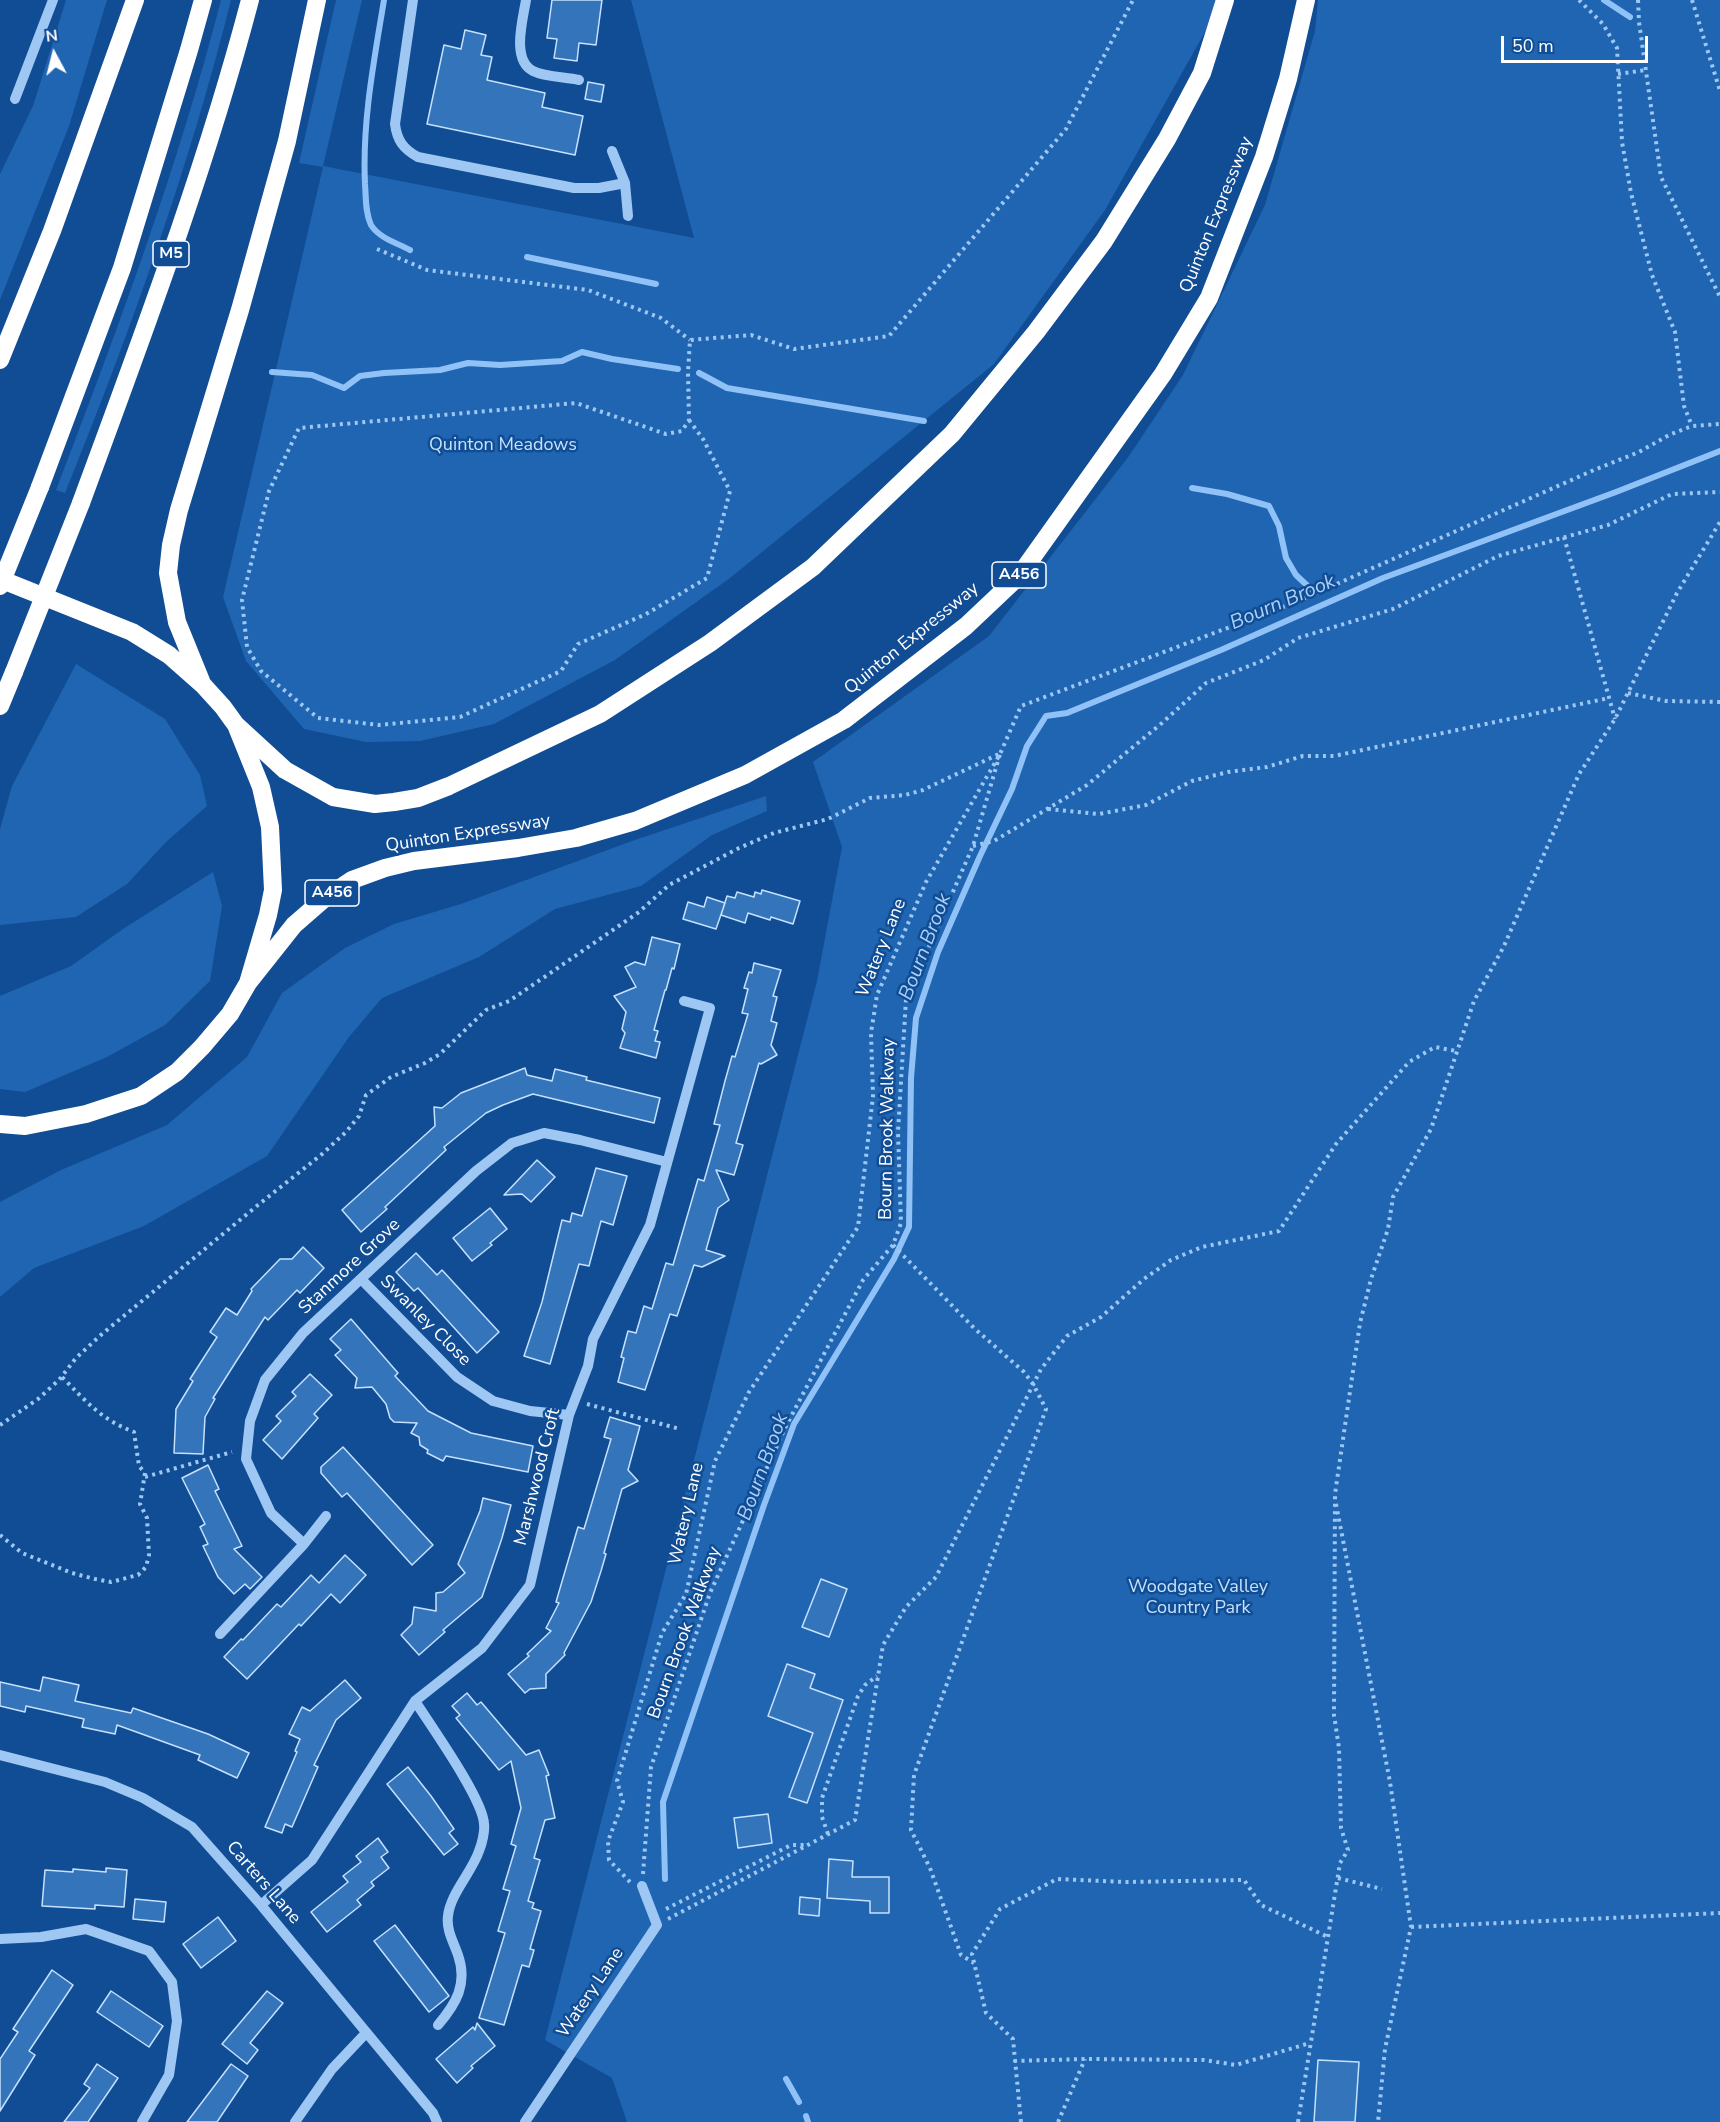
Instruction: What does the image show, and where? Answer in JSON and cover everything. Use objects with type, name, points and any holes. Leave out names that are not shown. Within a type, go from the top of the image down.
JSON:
[{"type":"highway","points":[[0,360],[52,231],[135,0]]},
{"type":"highway","name":"M5","points":[[0,586],[40,487],[122,268],[203,0]]},
{"type":"highway","name":"M5","points":[[0,706],[81,503],[162,281],[235,58],[250,0]]},
{"type":"highway","points":[[203,685],[175,614],[168,573],[171,545],[179,510],[240,310],[287,141],[317,0]]},
{"type":"highway","points":[[0,579],[132,633],[169,655],[203,685],[236,726],[285,770],[333,797],[375,804],[418,798],[489,769],[600,714],[719,636],[813,567],[952,434],[1036,332],[1104,241],[1167,139],[1202,73],[1225,0]]},
{"type":"highway","name":"Quinton Expressway","points":[[248,983],[294,925],[325,898],[352,880],[385,868],[414,861],[565,840],[635,821],[745,775],[844,720],[966,626],[1018,576],[1163,374],[1209,298],[1264,156],[1288,79],[1306,0]]},
{"type":"highway","points":[[0,1134],[25,1126],[86,1114],[141,1096],[177,1072],[201,1047],[230,1014],[248,983],[268,915],[273,890],[272,864],[270,827],[261,787],[236,726]]},
{"type":"highway","points":[[0,1124],[25,1126]]},
{"type":"street","points":[[15,99],[53,0]]},
{"type":"street","points":[[413,0],[395,124],[397,137],[407,151],[418,157],[574,188],[599,188],[625,183]]},
{"type":"street","points":[[525,0],[520,45],[523,62],[534,71],[579,80]]},
{"type":"street","points":[[612,151],[625,183],[628,216]]},
{"type":"street","name":"Marshwood Croft","points":[[261,1905],[312,1860],[415,1701],[482,1648],[530,1585],[569,1415],[588,1366],[593,1339],[650,1225],[710,1008],[684,1001]]},
{"type":"street","name":"Stanmore Grove","points":[[304,1544],[271,1513],[246,1459],[250,1421],[265,1380],[303,1333],[476,1171],[512,1143],[544,1133],[667,1162]]},
{"type":"street","name":"Swanley Close","points":[[361,1280],[457,1377],[493,1401],[530,1411],[569,1415]]},
{"type":"street","points":[[220,1634],[304,1544],[326,1516]]},
{"type":"street","points":[[415,1701],[476,1798],[484,1824],[479,1851],[447,1917],[452,1941],[459,1956],[461,1990],[452,2008],[438,2025]]},
{"type":"street","name":"Carters Lane","points":[[0,1755],[105,1782],[143,1798],[192,1827],[261,1905],[433,2114],[437,2122]]},
{"type":"street","points":[[642,1886],[656,1919]]},
{"type":"street","name":"Watery Lane","points":[[525,2122],[656,1919]]},
{"type":"street","points":[[0,1939],[41,1937],[86,1929],[149,1951],[172,1982],[177,2021],[169,2075],[142,2122]]},
{"type":"street","points":[[295,2122],[332,2069],[366,2033]]},
{"type":"path","points":[[377,249],[427,270],[588,290],[661,318],[690,340],[751,335],[794,349],[889,336],[1066,129],[1133,0]]},
{"type":"path","points":[[1579,0],[1603,24],[1617,48],[1622,142],[1631,193],[1652,275],[1675,332],[1684,406],[1692,426]]},
{"type":"path","points":[[1638,0],[1639,22],[1661,177],[1720,297]]},
{"type":"path","points":[[1692,0],[1720,91]]},
{"type":"path","points":[[1618,74],[1646,70]]},
{"type":"path","points":[[689,420],[704,439],[730,491],[707,578],[646,614],[578,644],[561,671],[460,717],[379,725],[318,718],[261,671],[247,647],[242,600],[269,491],[299,428],[576,403],[666,434],[682,431],[689,420],[690,340]]},
{"type":"path","points":[[0,1425],[38,1399],[119,1319],[321,1155],[346,1132],[359,1116],[366,1095],[391,1077],[440,1054],[486,1010],[509,1001],[543,978],[639,912],[669,885],[739,848],[774,833],[828,819],[870,798],[905,795],[923,790],[1000,754],[1021,706],[1296,602],[1639,452],[1669,435],[1692,426],[1720,424]]},
{"type":"path","points":[[973,846],[994,841],[1087,785],[1206,683],[1264,660],[1298,638],[1393,609],[1498,556],[1608,525],[1672,494],[1720,492]]},
{"type":"path","points":[[1298,2122],[1340,1863],[1348,1850],[1341,1828],[1340,1748],[1334,1715],[1335,1494],[1360,1323],[1371,1279],[1388,1229],[1393,1197],[1431,1129],[1474,1002],[1504,946],[1579,774],[1615,719],[1677,593],[1720,522]]},
{"type":"path","points":[[1564,537],[1615,719]]},
{"type":"path","points":[[1628,693],[1666,701],[1720,702]]},
{"type":"path","points":[[1048,808],[1100,814],[1146,805],[1192,781],[1228,772],[1267,767],[1303,756],[1334,756],[1609,698]]},
{"type":"path","name":"Bourn Brook Walkway","points":[[642,1886],[651,1767],[710,1593],[785,1428],[863,1280],[893,1245],[901,1223],[898,1132],[906,999],[973,846],[1000,754]]},
{"type":"path","name":"Watery Lane","points":[[642,1886],[636,1886],[626,1880],[609,1860],[608,1841],[622,1802],[617,1781],[662,1633],[686,1594],[715,1461],[749,1392],[858,1227],[873,1096],[871,1033],[877,995],[926,882],[1000,754]]},
{"type":"path","points":[[656,1919],[855,1820],[883,1645],[906,1607],[936,1577],[1041,1369],[1067,1336],[1101,1317],[1144,1279],[1171,1260],[1202,1247],[1279,1231],[1336,1144],[1409,1062],[1435,1047],[1456,1051]]},
{"type":"path","points":[[893,1245],[974,1328],[1024,1372],[1046,1409],[914,1774],[911,1830],[930,1868],[961,1955],[974,1963]]},
{"type":"path","points":[[0,1535],[22,1552],[95,1580],[111,1582],[138,1575],[146,1567],[149,1555],[147,1518],[140,1504],[145,1473],[139,1466],[135,1432],[117,1425],[102,1415],[84,1401],[62,1377]]},
{"type":"path","points":[[574,1401],[680,1429]]},
{"type":"path","points":[[145,1477],[247,1448]]},
{"type":"path","points":[[1335,1494],[1390,1782],[1411,1927],[1385,2049],[1378,2122]]},
{"type":"path","points":[[828,1834],[822,1817],[822,1798],[858,1696],[865,1685],[878,1675]]},
{"type":"path","points":[[656,1919],[791,1845],[807,1845]]},
{"type":"path","points":[[1338,1878],[1382,1889]]},
{"type":"path","points":[[1021,2122],[1013,2039],[986,2013],[972,1954],[1000,1908],[1057,1879],[1126,1882],[1244,1880],[1261,1905],[1328,1937]]},
{"type":"path","points":[[1411,1927],[1720,1913]]},
{"type":"path","points":[[1014,2061],[1085,2059],[1204,2061],[1236,2065],[1310,2043]]},
{"type":"path","points":[[1058,2122],[1085,2059]]},
{"type":"green space","points":[[66,0],[107,0],[69,126],[0,300],[0,174],[33,106]]},
{"type":"green space","points":[[221,0],[231,0],[177,188],[135,311],[65,493],[56,490],[146,247],[186,124]]},
{"type":"green space","name":"Quinton Meadows","points":[[336,0],[362,0],[323,166],[694,238],[631,0],[1216,0],[1210,23],[1105,210],[994,364],[730,578],[615,660],[494,724],[420,741],[366,742],[304,729],[246,661],[223,597],[323,167],[299,163]]},
{"type":"green space","name":"Woodgate Valley Country Park","points":[[1318,0],[1720,0],[1720,2122],[627,2122],[612,2078],[545,2040],[817,981],[842,847],[813,762],[989,636],[1129,456],[1183,375],[1265,205],[1315,31]]},
{"type":"green space","points":[[76,664],[165,719],[200,775],[207,806],[166,842],[127,884],[76,917],[0,925],[0,829],[12,786]]},
{"type":"green space","points":[[766,796],[767,811],[712,835],[641,886],[555,909],[479,957],[382,998],[349,1037],[267,1156],[144,1226],[34,1268],[0,1297],[0,1202],[61,1170],[167,1125],[247,1057],[282,993],[345,948],[394,924],[461,904],[632,841]]},
{"type":"green space","points":[[213,872],[222,906],[210,981],[165,1025],[107,1057],[25,1092],[0,1089],[0,996],[71,966],[123,929]]},
{"type":"building","points":[[552,0],[602,0],[596,45],[579,43],[577,61],[554,58],[557,39],[547,38]]},
{"type":"building","points":[[465,30],[486,35],[481,55],[492,57],[487,80],[545,93],[542,107],[583,116],[575,155],[427,124],[444,45],[461,49]]},
{"type":"building","points":[[588,82],[604,85],[601,102],[585,99]]},
{"type":"building","points":[[762,890],[800,901],[793,924],[748,913],[745,923],[721,915],[727,896],[735,898],[737,892],[754,897],[755,892],[761,894]]},
{"type":"building","points":[[707,897],[725,903],[716,929],[683,919],[688,902],[704,907]]},
{"type":"building","points":[[652,937],[680,944],[654,1030],[658,1031],[655,1041],[660,1042],[656,1058],[620,1048],[625,1033],[622,1029],[626,1012],[614,996],[636,987],[625,967],[635,962],[645,965]]},
{"type":"building","points":[[754,963],[781,970],[773,996],[777,997],[771,1021],[777,1023],[771,1045],[777,1055],[759,1063],[736,1143],[743,1145],[734,1175],[716,1170],[729,1200],[718,1208],[706,1250],[725,1256],[702,1267],[694,1265],[677,1316],[670,1314],[645,1390],[618,1382],[624,1358],[621,1357],[628,1331],[636,1333],[644,1306],[652,1309],[666,1263],[673,1265],[698,1179],[704,1181],[720,1125],[714,1124],[725,1081],[748,1014],[742,1013],[748,989],[744,988],[749,972],[752,973]]},
{"type":"building","points":[[525,1068],[527,1075],[552,1081],[555,1069],[587,1077],[586,1080],[660,1098],[654,1123],[533,1094],[503,1105],[486,1113],[444,1147],[446,1150],[361,1232],[342,1210],[435,1126],[434,1107],[442,1108],[461,1093]]},
{"type":"building","points":[[537,1160],[555,1177],[531,1202],[522,1194],[504,1195]]},
{"type":"building","points":[[596,1168],[627,1176],[613,1225],[601,1221],[589,1266],[579,1264],[550,1364],[524,1356],[542,1302],[562,1220],[570,1222],[572,1213],[582,1216]]},
{"type":"building","points":[[490,1208],[507,1229],[472,1261],[453,1238]]},
{"type":"building","points":[[303,1247],[324,1268],[300,1293],[297,1290],[268,1320],[265,1317],[237,1360],[213,1398],[215,1399],[205,1417],[203,1454],[174,1453],[176,1409],[193,1381],[190,1379],[217,1337],[210,1332],[226,1308],[237,1315],[252,1291],[251,1289],[280,1259],[292,1259]]},
{"type":"building","points":[[416,1253],[437,1275],[442,1270],[499,1332],[477,1353],[418,1288],[414,1291],[396,1272]]},
{"type":"building","points":[[351,1319],[398,1373],[395,1376],[428,1411],[471,1433],[533,1446],[528,1472],[446,1456],[443,1461],[427,1453],[428,1450],[420,1445],[419,1437],[411,1433],[417,1423],[394,1422],[390,1418],[386,1404],[372,1387],[355,1388],[357,1378],[335,1355],[341,1350],[330,1339]]},
{"type":"building","points":[[310,1374],[332,1395],[314,1414],[318,1418],[282,1459],[263,1440],[281,1421],[276,1416],[296,1396],[292,1392]]},
{"type":"building","points":[[610,1417],[640,1426],[628,1470],[638,1481],[622,1489],[591,1602],[565,1655],[546,1674],[546,1688],[530,1689],[525,1693],[508,1674],[529,1656],[527,1654],[551,1631],[546,1628],[559,1603],[556,1602],[578,1527],[584,1529],[611,1439],[604,1437]]},
{"type":"building","points":[[343,1447],[433,1545],[412,1565],[347,1493],[342,1497],[321,1473],[321,1467]]},
{"type":"building","points":[[208,1465],[219,1489],[215,1491],[242,1546],[234,1549],[262,1577],[250,1589],[245,1584],[234,1594],[218,1577],[203,1546],[208,1544],[200,1527],[205,1524],[182,1478]]},
{"type":"building","points":[[483,1498],[511,1505],[482,1597],[443,1630],[445,1632],[419,1655],[401,1635],[412,1624],[414,1607],[436,1611],[436,1593],[443,1592],[465,1573],[458,1564]]},
{"type":"building","points":[[345,1555],[366,1575],[340,1603],[331,1594],[247,1679],[224,1657],[277,1604],[281,1607],[311,1575],[319,1583]]},
{"type":"building","points":[[821,1579],[847,1589],[829,1637],[802,1627]]},
{"type":"building","points":[[787,1664],[815,1674],[810,1688],[843,1700],[807,1803],[789,1797],[813,1733],[768,1716]]},
{"type":"building","points":[[43,1677],[79,1685],[75,1701],[131,1713],[133,1708],[208,1734],[249,1753],[237,1778],[198,1760],[200,1755],[117,1725],[115,1734],[82,1727],[84,1719],[26,1706],[25,1712],[0,1706],[0,1682],[40,1691]]},
{"type":"building","points":[[345,1680],[361,1698],[336,1720],[314,1765],[318,1767],[292,1827],[285,1824],[282,1833],[265,1827],[297,1752],[295,1751],[300,1739],[289,1734],[302,1707],[310,1711]]},
{"type":"building","points":[[467,1693],[477,1705],[481,1702],[526,1755],[539,1750],[549,1775],[546,1776],[555,1818],[545,1820],[534,1858],[540,1860],[528,1901],[534,1903],[532,1908],[541,1911],[530,1949],[534,1950],[529,1967],[522,1965],[504,2025],[479,2018],[505,1933],[498,1931],[510,1891],[503,1889],[516,1846],[511,1844],[521,1808],[511,1761],[499,1770],[456,1718],[460,1715],[452,1706]]},
{"type":"building","points":[[408,1767],[454,1829],[449,1833],[458,1844],[444,1855],[387,1784]]},
{"type":"building","points":[[768,1814],[772,1843],[738,1848],[734,1818]]},
{"type":"building","points":[[378,1838],[388,1852],[381,1857],[389,1868],[371,1882],[374,1886],[357,1900],[361,1905],[327,1932],[311,1912],[348,1882],[343,1876],[361,1862],[356,1856]]},
{"type":"building","points":[[829,1859],[853,1861],[852,1877],[889,1877],[889,1913],[870,1913],[870,1901],[827,1898]]},
{"type":"building","points":[[106,1868],[127,1870],[124,1907],[95,1905],[95,1909],[42,1906],[45,1870],[73,1872],[73,1869],[106,1872]]},
{"type":"building","points":[[800,1897],[820,1899],[819,1916],[799,1914]]},
{"type":"building","points":[[135,1899],[166,1902],[164,1922],[133,1919]]},
{"type":"building","points":[[218,1917],[236,1941],[201,1968],[183,1944]]},
{"type":"building","points":[[395,1925],[449,1996],[429,2012],[374,1941]]},
{"type":"building","points":[[52,1970],[73,1985],[29,2051],[35,2055],[0,2111],[0,2059],[18,2032],[13,2029]]},
{"type":"building","points":[[111,1991],[163,2026],[149,2047],[97,2012]]},
{"type":"building","points":[[267,1991],[283,2003],[250,2043],[258,2050],[247,2064],[222,2044]]},
{"type":"building","points":[[477,2023],[495,2046],[471,2066],[473,2068],[457,2083],[436,2059],[473,2027],[475,2030]]},
{"type":"building","points":[[1318,2060],[1359,2062],[1355,2122],[1314,2122]]},
{"type":"building","points":[[97,2064],[118,2078],[88,2122],[64,2122],[90,2088],[84,2084]]},
{"type":"building","points":[[231,2064],[248,2076],[217,2122],[187,2122]]},
{"type":"waterway","points":[[384,0],[367,115],[366,204],[369,220],[374,230],[410,250]]},
{"type":"waterway","points":[[1604,0],[1630,17]]},
{"type":"waterway","points":[[527,257],[656,284]]},
{"type":"waterway","points":[[272,372],[312,375],[344,388],[360,376],[440,370],[468,363],[500,365],[562,361],[582,352],[678,369]]},
{"type":"waterway","points":[[699,373],[727,388],[924,421]]},
{"type":"waterway","name":"Bourn Brook","points":[[665,1879],[663,1802],[764,1505],[794,1424],[894,1259],[909,1227],[911,1078],[916,1018],[938,952],[1012,789],[1027,746],[1046,716],[1067,713],[1221,650],[1383,578],[1720,451]]},
{"type":"waterway","points":[[1192,488],[1227,494],[1269,506],[1279,526],[1286,558],[1296,575],[1312,590]]},
{"type":"waterway","points":[[786,2079],[799,2102]]},
{"type":"waterway","points":[[806,2116],[808,2122]]}]
